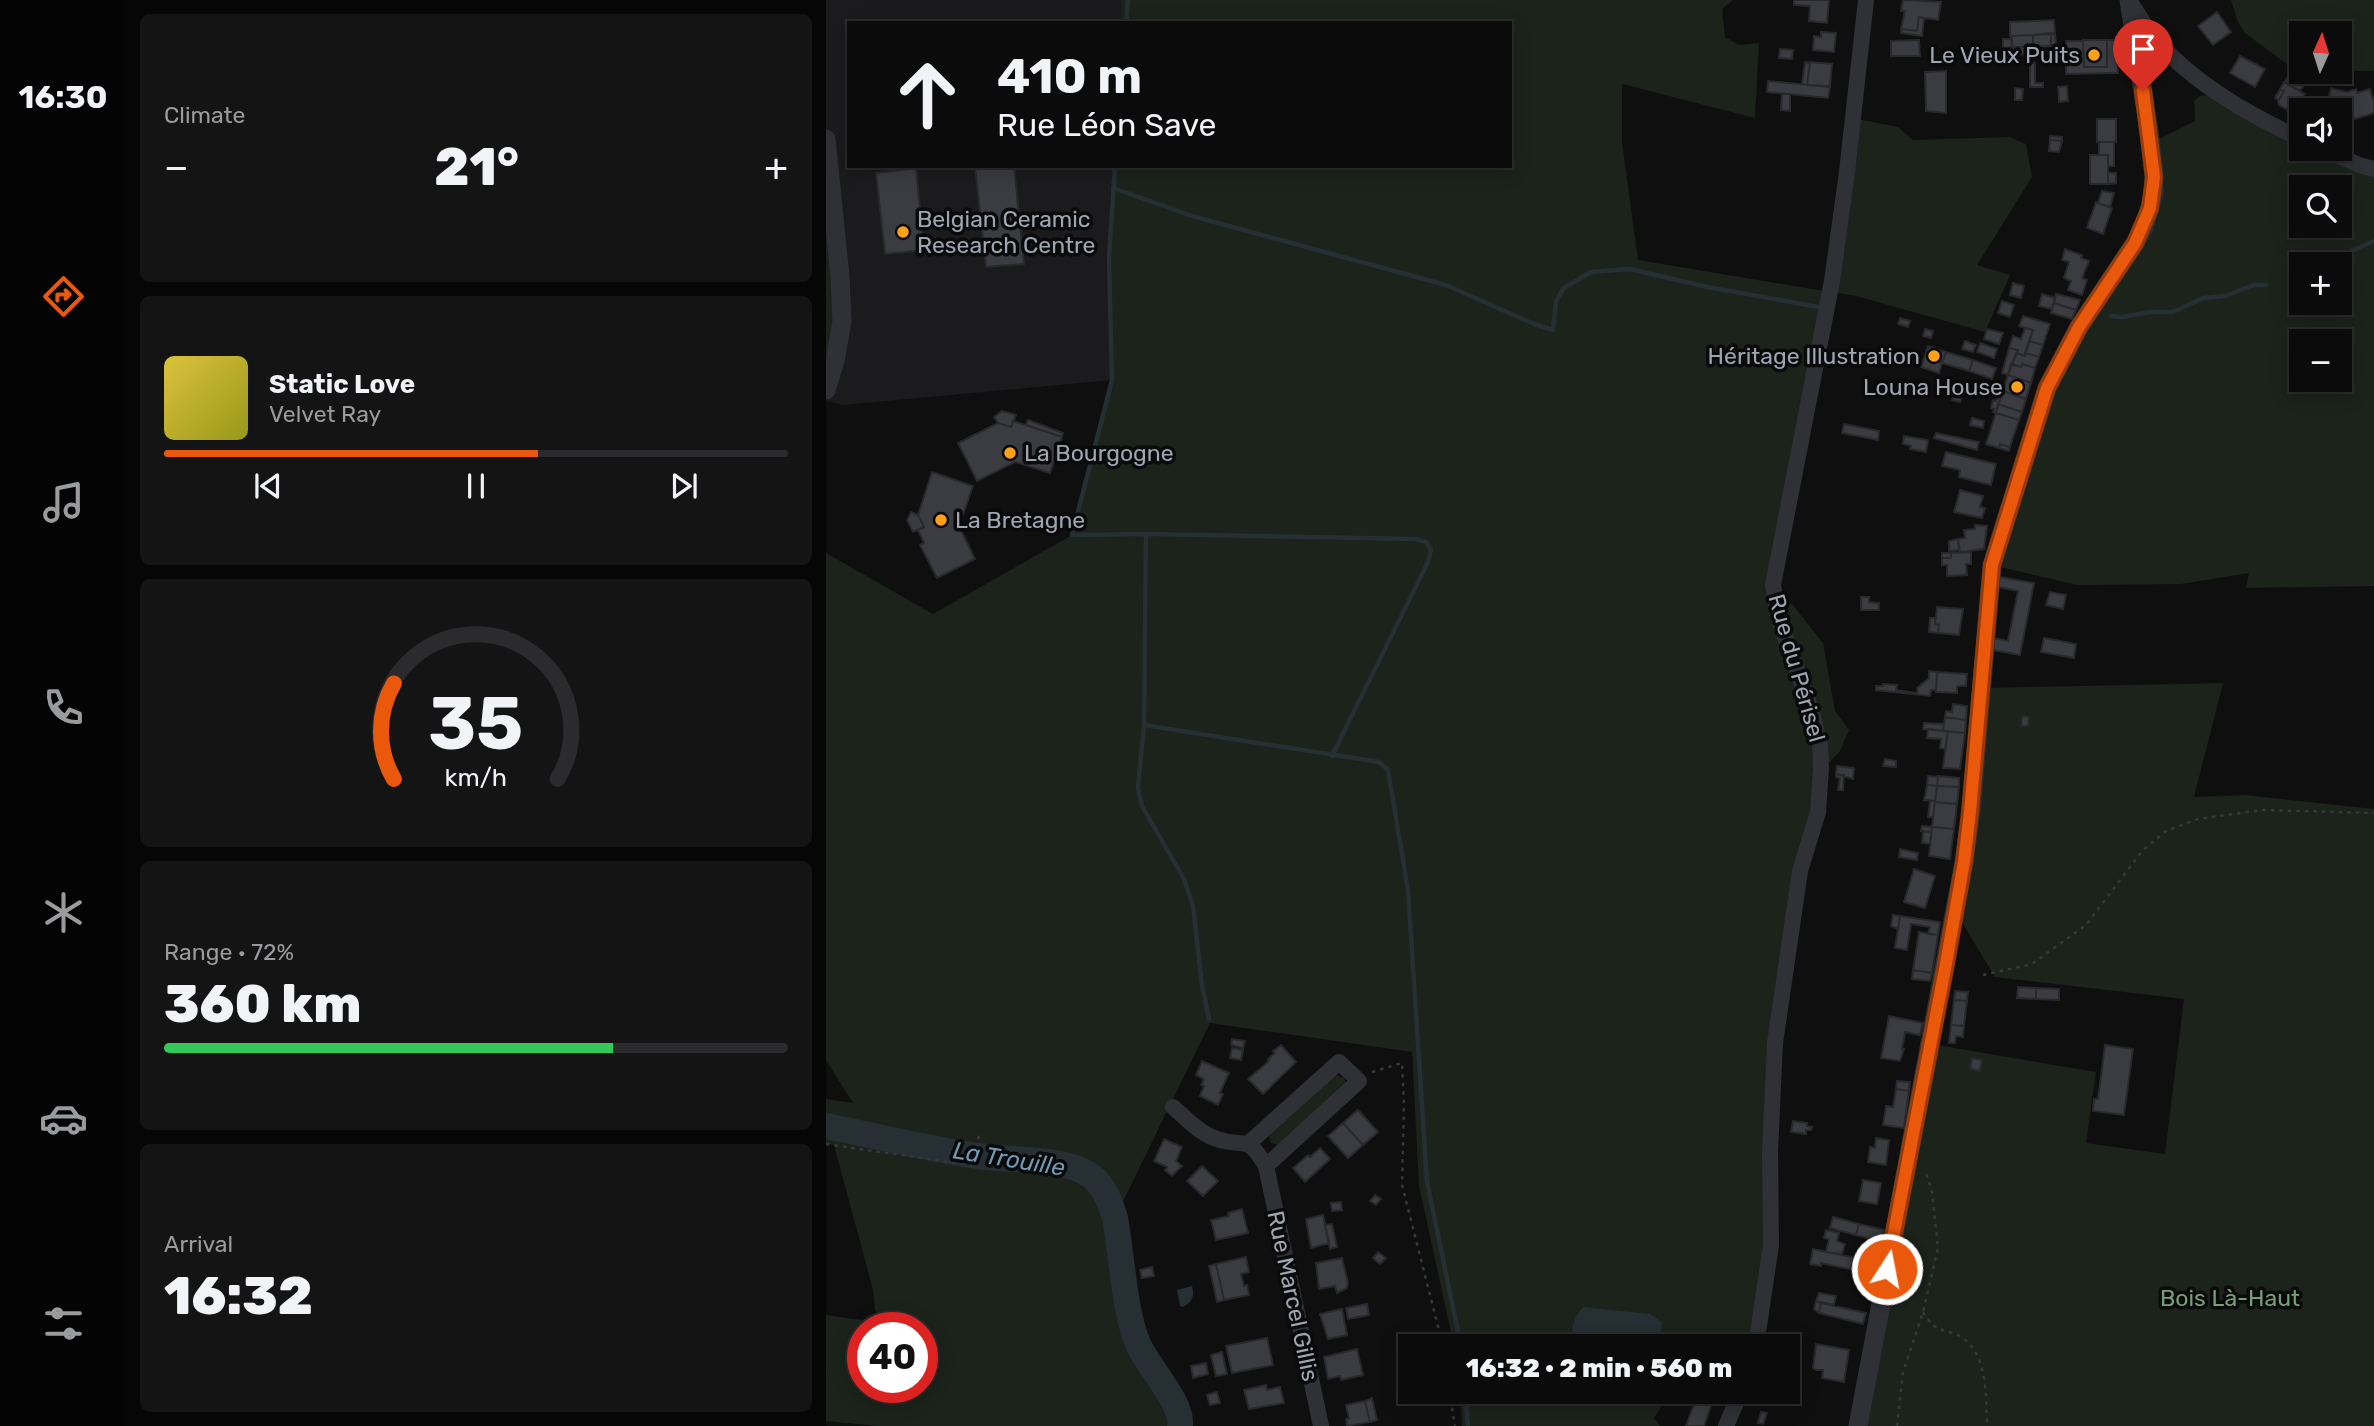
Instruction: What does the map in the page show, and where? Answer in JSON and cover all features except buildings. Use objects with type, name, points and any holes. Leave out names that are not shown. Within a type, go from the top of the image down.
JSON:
[{"type":"street","name":"Rue du Périsel","points":[[1758,1334],[1771,1245],[1770,1151],[1775,1043],[1800,871],[1818,811],[1821,769],[1820,745],[1811,709],[1779,620],[1773,585],[1830,292],[1866,0]]},
{"type":"street","points":[[2129,0],[2157,42],[2192,73],[2219,94],[2289,132]]},
{"type":"street","points":[[1858,1426],[1964,862],[1992,565],[2047,388],[2079,327],[2135,243],[2150,208],[2154,177],[2129,0]]},
{"type":"street","points":[[826,139],[842,321],[835,361],[826,390]]},
{"type":"street","points":[[2350,161],[2374,169]]},
{"type":"street","points":[[1173,1107],[1216,1139],[1248,1143],[1339,1062],[1359,1081],[1266,1166]]},
{"type":"street","name":"Rue Marcel Gillis","points":[[1248,1143],[1256,1149],[1266,1166],[1321,1426]]},
{"type":"street","points":[[1726,1426],[1735,1404]]},
{"type":"path","points":[[1983,975],[2032,964],[2086,925],[2143,850],[2166,831],[2198,819],[2262,810],[2374,813]]},
{"type":"path","points":[[1354,1077],[1402,1063],[1402,1185],[1440,1334]]},
{"type":"path","points":[[826,1144],[976,1166],[979,1133]]},
{"type":"path","points":[[1897,1426],[1903,1372],[1923,1312],[1937,1248],[1932,1192],[1924,1168]]},
{"type":"path","points":[[1923,1312],[1930,1323],[1941,1331],[1962,1338],[1976,1353],[1982,1370],[1987,1426]]},
{"type":"path","points":[[1452,1404],[1455,1426]]},
{"type":"shaded area","points":[[826,0],[1121,0],[1120,21],[847,21],[847,168],[1114,168],[1109,261],[1112,380],[843,405],[826,401]]},
{"type":"shaded area","points":[[1192,1286],[1191,1301],[1183,1307],[1180,1306],[1177,1290]]},
{"type":"shaded area","points":[[1583,1307],[1650,1314],[1662,1322],[1660,1334],[1572,1334],[1577,1316]]},
{"type":"shaded area","points":[[1155,1360],[1185,1411],[1185,1426],[1171,1426],[1171,1414],[1139,1364]]},
{"type":"green space","points":[[1121,0],[1733,0],[1722,9],[1725,37],[1739,45],[1759,43],[1755,118],[1622,84],[1622,142],[1638,260],[1830,292],[1853,118],[1898,127],[1913,140],[2010,137],[2026,144],[2032,177],[1977,265],[2010,275],[1985,332],[1856,296],[1831,292],[1775,603],[1792,604],[1823,643],[1835,711],[1849,730],[1839,753],[1821,769],[1800,871],[1770,1151],[1757,1334],[1660,1334],[1661,1322],[1571,1334],[1451,1334],[1419,1186],[1412,1052],[1210,1023],[1115,1218],[1133,1329],[1125,1329],[1139,1364],[1171,1414],[1171,1426],[878,1426],[826,1421],[826,1315],[847,1318],[847,1403],[938,1403],[938,1312],[876,1312],[873,1290],[834,1145],[826,1144],[826,1099],[853,1103],[826,1060],[826,553],[933,614],[1072,535],[1112,380],[1109,258],[1114,168],[1512,168],[1512,21],[1120,21]]},
{"type":"green space","points":[[2231,0],[2374,0],[2374,71],[2352,71],[2352,21],[2289,21],[2289,66],[2245,33],[2238,22]]},
{"type":"green space","points":[[2219,94],[2289,132],[2289,161],[2352,160],[2374,169],[2374,586],[2246,588],[2249,573],[2181,584],[2077,585],[1992,565],[2047,388],[2144,227],[2150,140],[2161,138],[2195,121],[2194,101],[2200,96]]},
{"type":"green space","points":[[826,139],[840,276],[826,390]]},
{"type":"green space","name":"Bois Là-Haut","points":[[2223,683],[2194,797],[2245,795],[2374,809],[2374,1426],[1858,1426],[1931,1044],[2096,1072],[2086,1143],[2165,1154],[2184,999],[1995,977],[1955,911],[1981,688]]},
{"type":"green space","points":[[1335,1075],[1344,1078],[1346,1085],[1279,1145],[1271,1143],[1269,1135]]},
{"type":"green space","points":[[1461,1404],[1663,1404],[1654,1418],[1660,1426],[1462,1426]]},
{"type":"waterway","points":[[1126,21],[1128,0]]},
{"type":"waterway","points":[[1115,168],[1109,258],[1112,380],[1072,535],[1146,534],[1144,725],[1138,788],[1142,806],[1184,879],[1193,906],[1202,985],[1209,1019]]},
{"type":"waterway","points":[[1113,188],[1192,216],[1446,285],[1553,330],[1556,301],[1564,288],[1591,272],[1630,269],[1707,287],[1819,307]]},
{"type":"waterway","points":[[2350,252],[2374,241]]},
{"type":"waterway","points":[[2111,316],[2173,312],[2203,298],[2225,296],[2254,285],[2266,285]]},
{"type":"waterway","points":[[1146,534],[1415,539],[1426,542],[1431,550],[1428,562],[1332,756]]},
{"type":"waterway","points":[[1144,725],[1379,762],[1388,770],[1408,890],[1427,1182],[1459,1334]]},
{"type":"waterway","name":"La Trouille","points":[[826,1126],[959,1153],[1065,1165],[1088,1174],[1098,1182],[1115,1218],[1134,1333],[1144,1355],[1176,1407],[1180,1426]]},
{"type":"waterway","points":[[1466,1404],[1468,1426]]},
{"type":"place","name":"Le Vieux Puits","points":[[2094,55]]},
{"type":"place","name":"Belgian Ceramic Research Centre","points":[[903,232]]},
{"type":"place","name":"Héritage Illustration","points":[[1934,356]]},
{"type":"place","name":"Louna House","points":[[2017,387]]},
{"type":"place","name":"La Bourgogne","points":[[1010,453]]},
{"type":"place","name":"La Bretagne","points":[[941,520]]},
{"type":"route","points":[[1887,1269],[1964,862],[1992,565],[2047,388],[2079,327],[2144,227],[2154,193],[2154,177],[2143,91]]}]
